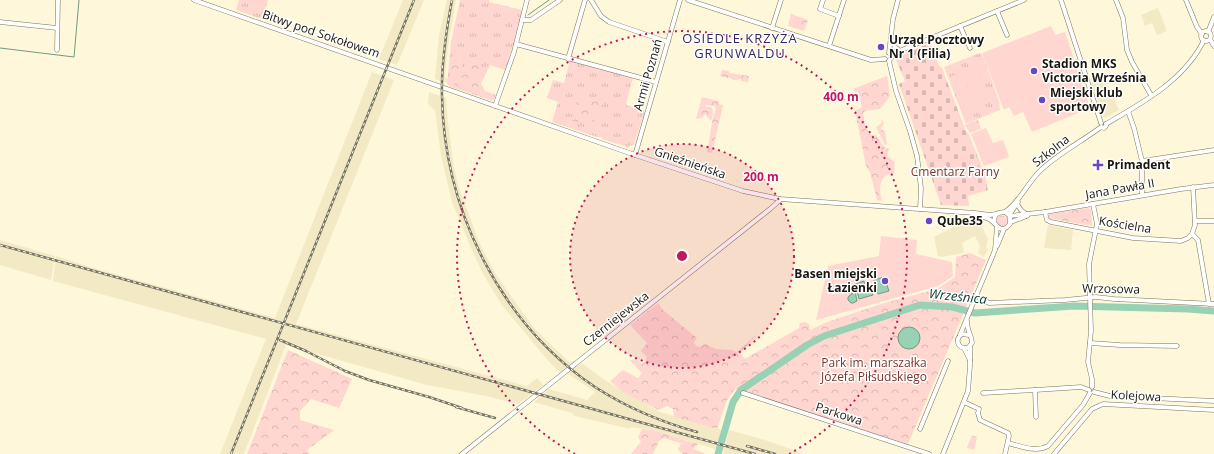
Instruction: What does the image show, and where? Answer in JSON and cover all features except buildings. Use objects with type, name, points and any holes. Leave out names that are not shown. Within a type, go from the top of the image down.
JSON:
[{"type":"street","points":[[57,50],[58,0]]},
{"type":"street","name":"Bitwy pod Sokołowem","points":[[194,0],[442,87]]},
{"type":"street","points":[[495,106],[516,44],[527,0]]},
{"type":"street","points":[[522,20],[531,20],[560,0]]},
{"type":"street","points":[[568,59],[585,0]]},
{"type":"street","points":[[591,0],[601,16],[609,22],[668,42]]},
{"type":"street","name":"Armii Poznań","points":[[635,155],[680,0]]},
{"type":"street","points":[[688,0],[871,60],[884,59],[889,61]]},
{"type":"street","points":[[772,28],[781,0]]},
{"type":"street","points":[[823,0],[820,10],[839,16]]},
{"type":"street","points":[[829,46],[844,0]]},
{"type":"street","points":[[898,0],[894,13],[891,39],[890,54],[892,59],[889,61],[896,91],[917,156],[921,188],[920,209]]},
{"type":"street","points":[[884,59],[885,55],[900,51],[1024,0]]},
{"type":"street","points":[[1061,0],[1102,124]]},
{"type":"street","points":[[1116,0],[1123,18],[1127,50],[1132,62],[1151,95]]},
{"type":"street","points":[[1186,0],[1197,27],[1202,34],[1202,38],[1206,41],[1210,40]]},
{"type":"street","points":[[997,11],[1007,36]]},
{"type":"street","points":[[1208,32],[1214,17]]},
{"type":"street","points":[[0,22],[57,28]]},
{"type":"street","points":[[960,26],[970,48]]},
{"type":"street","points":[[1202,34],[1208,32]]},
{"type":"street","points":[[1208,32],[1211,36],[1210,40],[1214,46]]},
{"type":"street","points":[[891,39],[895,47],[900,51]]},
{"type":"street","name":"Szkolna","points":[[1005,212],[1020,196],[1030,181],[1052,160],[1102,124],[1128,111],[1172,82],[1194,57],[1204,40]]},
{"type":"street","points":[[516,44],[656,82]]},
{"type":"street","name":"Gnieźnieńska","points":[[442,87],[718,184],[763,196],[780,199],[967,212],[990,215],[996,214]]},
{"type":"street","points":[[1128,111],[1142,161],[1142,194]]},
{"type":"street","points":[[1142,161],[1214,150]]},
{"type":"street","name":"Jana Pawła II","points":[[1010,216],[1028,215],[1142,194],[1214,185]]},
{"type":"street","points":[[1193,187],[1196,220],[1192,234],[1198,240],[1209,304]]},
{"type":"street","name":"Szkolna","points":[[1010,216],[1020,196]]},
{"type":"street","name":"Czerniejewska","points":[[462,454],[765,213],[780,199]]},
{"type":"street","points":[[1017,204],[1021,210],[1028,215]]},
{"type":"street","points":[[1008,443],[1032,449],[1040,449],[1048,446],[1083,405],[1091,391],[1092,379],[1088,362],[1090,343],[1089,258],[1097,224],[1093,204]]},
{"type":"street","name":"Gnieźnieńska","points":[[967,212],[988,219],[996,225]]},
{"type":"street","points":[[970,362],[964,348],[960,346],[958,342],[1004,229],[1011,222],[1010,216],[1005,212],[996,214],[994,218],[996,225],[996,248]]},
{"type":"street","name":"Kościelna","points":[[1045,212],[1048,222],[1133,238],[1176,242],[1185,240],[1192,234]]},
{"type":"street","name":"Jana Pawła II","points":[[1011,222],[1028,215]]},
{"type":"street","points":[[1196,220],[1214,221]]},
{"type":"street","points":[[996,225],[1004,229]]},
{"type":"street","name":"Wrzosowa","points":[[984,300],[989,303],[1090,299],[1214,304]]},
{"type":"street","points":[[943,454],[964,402],[968,387],[970,346],[972,341],[967,330],[967,317]]},
{"type":"street","points":[[960,335],[965,333],[970,335]]},
{"type":"street","points":[[1090,343],[1177,346]]},
{"type":"street","points":[[964,348],[970,346]]},
{"type":"street","points":[[920,429],[948,361]]},
{"type":"street","points":[[983,393],[1081,387],[1110,396],[1214,401]]},
{"type":"street","points":[[1035,390],[1036,417]]},
{"type":"street","name":"Parkowa","points":[[742,393],[928,454]]},
{"type":"street","points":[[964,402],[979,409],[978,413],[980,420],[1007,432],[1009,435],[1005,454]]},
{"type":"street","name":"Kolejowa","points":[[1054,454],[1092,409],[1099,405],[1214,410]]},
{"type":"shaded area","points":[[403,0],[424,0],[397,65],[379,59]]},
{"type":"shaded area","points":[[447,0],[456,0],[448,46],[445,77],[453,82],[450,84],[435,79],[439,36]]},
{"type":"shaded area","points":[[1158,8],[1167,31],[1157,35],[1152,23],[1145,26],[1141,15]]},
{"type":"shaded area","points":[[372,72],[394,80],[296,324],[527,386],[537,378],[543,385],[518,404],[486,396],[427,385],[286,345],[244,454],[220,454],[266,339],[53,281],[56,256],[93,268],[275,318]]},
{"type":"shaded area","points":[[1105,79],[1119,110],[1105,118],[1091,83]]},
{"type":"shaded area","points":[[429,92],[446,98],[454,168],[459,188],[479,242],[495,273],[533,327],[570,363],[573,361],[578,366],[582,363],[606,381],[660,412],[720,429],[722,432],[717,448],[715,449],[653,430],[630,427],[631,429],[574,416],[572,413],[534,402],[549,389],[587,400],[595,392],[568,374],[559,371],[550,363],[501,304],[482,272],[452,202],[441,156],[435,110],[428,104]]},
{"type":"shaded area","points":[[953,217],[978,219],[988,239],[986,247],[988,249],[984,257],[978,253],[980,246],[975,236],[962,243],[964,253],[941,257],[938,256],[934,237],[953,227]]},
{"type":"shaded area","points":[[1048,225],[1073,230],[1071,250],[1044,248]]},
{"type":"shaded area","points":[[0,240],[55,256],[51,280],[0,265]]},
{"type":"shaded area","points":[[884,277],[889,291],[878,294],[877,288],[875,288],[874,280]]},
{"type":"shaded area","points":[[864,281],[865,287],[870,285],[873,295],[859,299],[857,291],[855,291],[857,301],[851,303],[848,300],[848,297],[853,293],[848,293],[846,289],[847,287]]},
{"type":"shaded area","points":[[909,327],[913,328],[919,334],[919,342],[913,348],[909,349],[905,348],[899,342],[898,338],[899,334],[905,328]]},
{"type":"shaded area","points":[[729,430],[765,440],[804,454],[723,454]]},
{"type":"green space","points":[[239,0],[268,0],[262,19],[236,10]]},
{"type":"green space","points":[[460,0],[489,0],[489,2],[522,10],[505,70],[490,65],[481,84],[485,91],[496,95],[493,101],[451,87],[447,84],[451,42]]},
{"type":"green space","points":[[791,14],[808,20],[804,31],[788,26]]},
{"type":"green space","name":"Stadion MKS Victoria Września","points":[[1051,26],[1055,35],[1065,32],[1090,108],[1032,132],[1023,112],[1014,116],[1009,107],[1004,110],[982,53]]},
{"type":"green space","name":"Cmentarz Farny","points":[[930,43],[939,66],[942,68],[988,190],[968,196],[969,206],[941,205],[899,84],[905,81],[895,57]]},
{"type":"green space","points":[[980,53],[983,56],[999,101],[1000,110],[966,124],[944,67]]},
{"type":"green space","points":[[477,58],[479,70],[483,71],[488,65],[483,75],[480,74],[475,78],[477,84],[483,91],[479,94],[453,84],[449,78],[452,64],[458,60],[464,61],[460,72],[462,73]]},
{"type":"green space","points":[[570,60],[633,77],[626,105],[645,111],[634,144],[628,147],[602,139],[602,137],[597,137],[552,122],[558,102],[547,98],[553,80],[564,83]]},
{"type":"green space","points":[[977,67],[982,81],[955,91],[950,77]]},
{"type":"green space","points":[[722,70],[729,71],[729,73],[749,76],[748,82],[741,81],[741,79],[734,80],[728,77],[720,76]]},
{"type":"green space","points":[[887,76],[890,96],[880,109],[865,111],[863,113],[866,129],[871,135],[876,135],[885,148],[889,149],[887,156],[895,162],[894,173],[885,176],[882,179],[880,191],[882,201],[877,200],[870,172],[866,166],[855,111],[862,107],[858,92],[855,92],[853,89]]},
{"type":"green space","points":[[985,88],[991,102],[964,112],[958,99]]},
{"type":"green space","points":[[577,95],[600,98],[604,102],[594,121],[585,124],[570,120],[575,113]]},
{"type":"green space","points":[[702,97],[719,101],[718,104],[723,105],[712,153],[707,152],[716,109],[715,106],[705,105],[706,107],[711,107],[712,109],[713,114],[711,121],[705,114],[702,118],[696,119]]},
{"type":"green space","points":[[882,120],[884,123],[881,128],[885,131],[887,144],[885,145],[876,127],[882,123]]},
{"type":"green space","points":[[978,120],[981,129],[970,133],[965,125]]},
{"type":"green space","points":[[986,128],[993,143],[1003,140],[1009,157],[984,166],[971,134]]},
{"type":"green space","points":[[965,130],[969,135],[985,174],[988,191]]},
{"type":"green space","points":[[1088,208],[1091,210],[1092,226],[1048,218],[1050,214]]},
{"type":"green space","points":[[1002,215],[1006,217],[1008,221],[1006,225],[1002,227],[998,225],[996,221],[998,217]]},
{"type":"green space","name":"Basen miejski Łazienki","points":[[881,236],[917,240],[916,254],[952,262],[953,276],[938,286],[816,320],[828,266],[879,256]]},
{"type":"green space","name":"Park im. marszałka Józefa Piłsudskiego","points":[[970,253],[986,260],[908,444],[735,389],[726,402],[717,429],[674,417],[673,409],[667,406],[659,410],[624,393],[610,381],[623,370],[638,378],[642,373],[630,360],[636,359],[642,364],[645,362],[647,357],[641,351],[647,343],[630,325],[658,303],[663,310],[697,338],[694,342],[696,346],[700,347],[705,344],[716,349],[732,350],[737,352],[757,334],[741,353],[745,359],[799,328],[800,323],[805,322],[809,324],[810,330],[827,322],[881,304],[937,289],[955,277],[956,257]]},
{"type":"green space","points":[[288,350],[352,379],[339,408],[311,399],[300,411],[300,420],[334,430],[307,450],[310,454],[247,454]]},
{"type":"green space","points":[[642,429],[653,430],[698,444],[693,449],[704,453],[683,454],[678,450],[681,443],[663,438],[659,441],[653,454],[631,454],[641,442],[638,437]]},
{"type":"green space","points":[[972,435],[977,437],[974,450],[967,448]]},
{"type":"waterway","points":[[0,48],[74,57],[79,0]]},
{"type":"waterway","points":[[528,15],[549,0]]},
{"type":"waterway","name":"Wrześnica","points":[[718,454],[733,402],[741,390],[807,345],[824,336],[920,305],[952,307],[975,313],[1074,306],[1214,311]]},
{"type":"railway","points":[[231,454],[414,0]]},
{"type":"railway","points":[[452,0],[442,72],[445,139],[453,181],[466,221],[484,260],[505,297],[531,331],[561,361],[595,387],[619,401],[657,419],[697,432]]},
{"type":"railway","points":[[0,245],[755,454]]},
{"type":"railway","points":[[280,340],[306,351],[345,371],[369,380],[462,408]]},
{"type":"railway","points":[[456,407],[495,418]]},
{"type":"railway","points":[[747,446],[775,454]]},
{"type":"place","name":"Urząd Pocztowy Nr 1 (Filia)","points":[[881,47]]},
{"type":"place","name":"Stadion MKS Victoria Września","points":[[1034,71]]},
{"type":"place","name":"Miejski klub sportowy","points":[[1042,100]]},
{"type":"place","name":"Primadent","points":[[1098,165]]},
{"type":"place","name":"Qube35","points":[[929,221]]},
{"type":"place","name":"Basen miejski Łazienki","points":[[885,281]]},
{"type":"district","name":"OSIEDLE KRZYŻA GRUNWALDU","points":[[740,46]]}]
